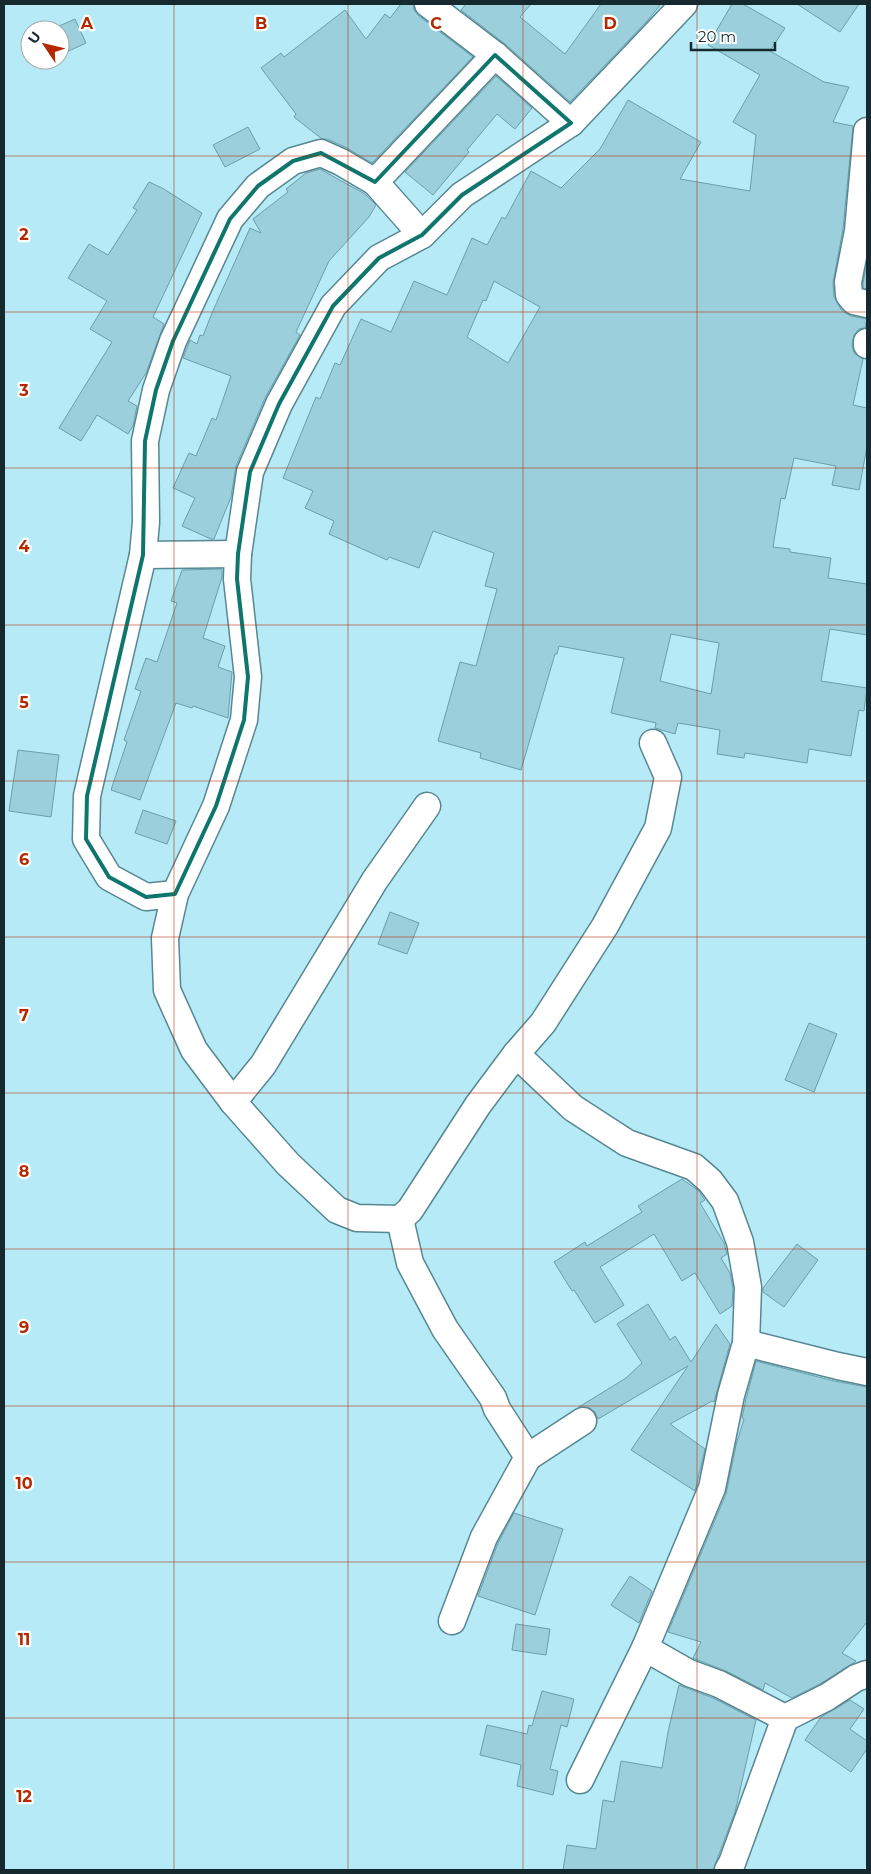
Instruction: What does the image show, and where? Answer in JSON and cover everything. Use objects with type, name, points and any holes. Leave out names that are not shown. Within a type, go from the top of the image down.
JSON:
[{"type":"street","points":[[428,4],[495,55],[571,123]]},
{"type":"street","points":[[653,743],[668,777],[658,828],[605,926],[543,1023],[516,1054],[478,1105],[410,1210],[400,1219],[357,1218],[337,1210],[288,1164],[233,1102],[194,1050],[167,990],[165,938],[175,894],[216,806],[244,720],[248,677],[237,579],[238,554],[250,472],[279,404],[333,306],[379,258],[422,235],[462,195],[571,123],[684,4]]},
{"type":"street","points":[[376,182],[495,55]]},
{"type":"street","points":[[867,131],[858,231],[848,282],[849,295],[854,301],[867,304]]},
{"type":"street","points":[[175,894],[146,897],[108,877],[86,839],[87,796],[143,555],[146,522],[145,441],[156,390],[173,340],[230,220],[258,186],[293,160],[321,153],[376,182],[422,235]]},
{"type":"street","points":[[143,555],[238,554]]},
{"type":"street","points":[[233,1102],[262,1065],[375,880],[427,806]]},
{"type":"street","points":[[516,1054],[572,1108],[627,1143],[694,1168],[710,1181],[725,1202],[740,1242],[748,1287],[746,1342],[731,1394],[712,1488],[645,1648],[580,1780]]},
{"type":"street","points":[[400,1219],[410,1263],[445,1329],[493,1398],[528,1458]]},
{"type":"street","points":[[746,1342],[867,1372]]},
{"type":"street","points":[[452,1621],[484,1537],[528,1458],[583,1421]]},
{"type":"street","points":[[645,1648],[689,1673],[719,1684],[785,1718]]},
{"type":"street","points":[[728,1870],[785,1718],[827,1698],[856,1678],[867,1674]]},
{"type":"highlighted area","points":[[495,55],[571,123],[462,195],[422,235],[379,258],[333,306],[279,404],[250,472],[238,554],[237,579],[248,677],[244,720],[216,806],[175,894],[146,897],[109,877],[86,839],[87,796],[143,555],[145,441],[156,390],[173,341],[230,219],[258,186],[293,161],[321,153],[375,182]]},
{"type":"building","points":[[401,4],[413,4],[414,10],[419,16],[473,57],[372,163],[347,148],[327,139],[322,139],[294,117],[296,114],[261,68],[281,53],[284,57],[345,10],[366,39],[385,14],[390,18]]},
{"type":"building","points":[[466,4],[531,4],[520,17],[565,54],[601,4],[661,4],[570,102],[505,44],[461,10]]},
{"type":"building","points":[[732,4],[743,4],[785,28],[770,51],[824,82],[849,87],[833,122],[853,126],[843,229],[833,283],[834,297],[842,311],[851,316],[867,319],[865,328],[859,329],[854,335],[852,345],[854,353],[863,359],[853,405],[867,408],[867,446],[859,490],[832,485],[836,466],[794,458],[785,499],[781,498],[773,547],[790,549],[790,552],[831,558],[828,578],[867,584],[867,635],[830,629],[821,681],[867,688],[864,711],[859,710],[851,756],[809,749],[807,763],[745,753],[744,758],[717,754],[720,730],[678,723],[675,734],[655,728],[656,723],[611,713],[624,658],[559,646],[521,770],[480,758],[481,753],[438,741],[460,662],[476,666],[497,589],[485,586],[494,553],[433,531],[419,568],[389,557],[387,560],[329,534],[334,521],[305,508],[313,491],[283,478],[316,397],[320,399],[335,363],[340,365],[361,319],[391,332],[414,281],[447,295],[472,238],[487,245],[502,217],[505,219],[531,171],[561,188],[600,149],[628,100],[701,142],[680,179],[750,191],[756,135],[733,122],[760,75],[708,45]],"holes":[[[494,281],[540,307],[508,363],[467,337],[483,300],[486,301]],[[671,634],[719,643],[711,694],[660,681]]]},
{"type":"building","points":[[797,4],[859,4],[840,32]]},
{"type":"building","points":[[75,19],[86,43],[70,50],[70,21]]},
{"type":"building","points":[[496,76],[532,108],[515,129],[497,114],[467,150],[469,152],[433,195],[405,172]]},
{"type":"building","points":[[248,127],[260,149],[225,167],[213,145]]},
{"type":"building","points":[[320,169],[365,194],[376,205],[369,217],[329,261],[296,332],[300,335],[265,398],[236,466],[231,497],[214,539],[211,539],[182,526],[195,498],[173,488],[189,453],[196,456],[212,418],[216,420],[231,376],[183,358],[190,340],[197,344],[200,335],[203,336],[250,228],[261,233],[253,219],[288,192],[286,189],[306,173]]},
{"type":"building","points":[[149,182],[202,213],[153,317],[164,324],[146,373],[128,401],[137,406],[133,426],[128,434],[97,415],[81,441],[59,428],[112,342],[90,329],[107,301],[68,278],[89,244],[108,255],[137,210],[133,208]]},
{"type":"building","points":[[867,262],[867,289],[863,288],[863,283]]},
{"type":"building","points":[[182,570],[222,570],[222,577],[203,638],[225,646],[218,667],[232,672],[228,718],[193,706],[192,708],[176,703],[140,800],[111,790],[127,742],[124,740],[141,691],[135,689],[146,658],[157,662],[177,603],[171,601]]},
{"type":"building","points":[[18,750],[59,755],[51,817],[9,811]]},
{"type":"building","points":[[143,810],[176,821],[167,844],[135,833]]},
{"type":"building","points":[[390,912],[419,923],[407,954],[378,944]]},
{"type":"building","points":[[809,1023],[837,1034],[814,1092],[785,1080]]},
{"type":"building","points":[[682,1179],[699,1191],[705,1200],[700,1203],[724,1243],[727,1254],[721,1258],[730,1273],[733,1288],[732,1306],[720,1314],[695,1273],[682,1281],[654,1234],[600,1267],[624,1305],[595,1323],[554,1262],[585,1242],[587,1246],[642,1212],[638,1206]]},
{"type":"building","points":[[797,1244],[818,1260],[784,1307],[763,1292],[763,1288]]},
{"type":"building","points":[[648,1304],[670,1340],[675,1336],[691,1362],[716,1324],[730,1344],[714,1402],[712,1401],[670,1424],[705,1449],[695,1491],[631,1450],[688,1366],[598,1419],[595,1412],[590,1408],[579,1407],[626,1378],[642,1363],[617,1324]]},
{"type":"building","points":[[756,1361],[834,1381],[867,1387],[867,1622],[842,1653],[856,1661],[820,1684],[792,1698],[765,1683],[763,1690],[726,1671],[693,1658],[701,1642],[668,1632],[726,1494]]},
{"type":"building","points":[[514,1513],[563,1529],[535,1615],[478,1596],[498,1543]]},
{"type":"building","points":[[630,1576],[652,1591],[639,1623],[611,1605]]},
{"type":"building","points":[[516,1624],[550,1629],[546,1655],[512,1650]]},
{"type":"building","points":[[679,1685],[713,1698],[756,1720],[735,1812],[713,1870],[563,1870],[567,1845],[596,1849],[603,1800],[614,1802],[621,1761],[662,1768]]},
{"type":"building","points":[[542,1691],[574,1699],[567,1727],[561,1725],[550,1769],[558,1771],[553,1795],[517,1786],[521,1765],[480,1755],[487,1725],[527,1734],[529,1725],[532,1726]]},
{"type":"building","points":[[850,1700],[864,1709],[850,1729],[867,1741],[867,1749],[851,1772],[805,1740],[821,1717]]}]
